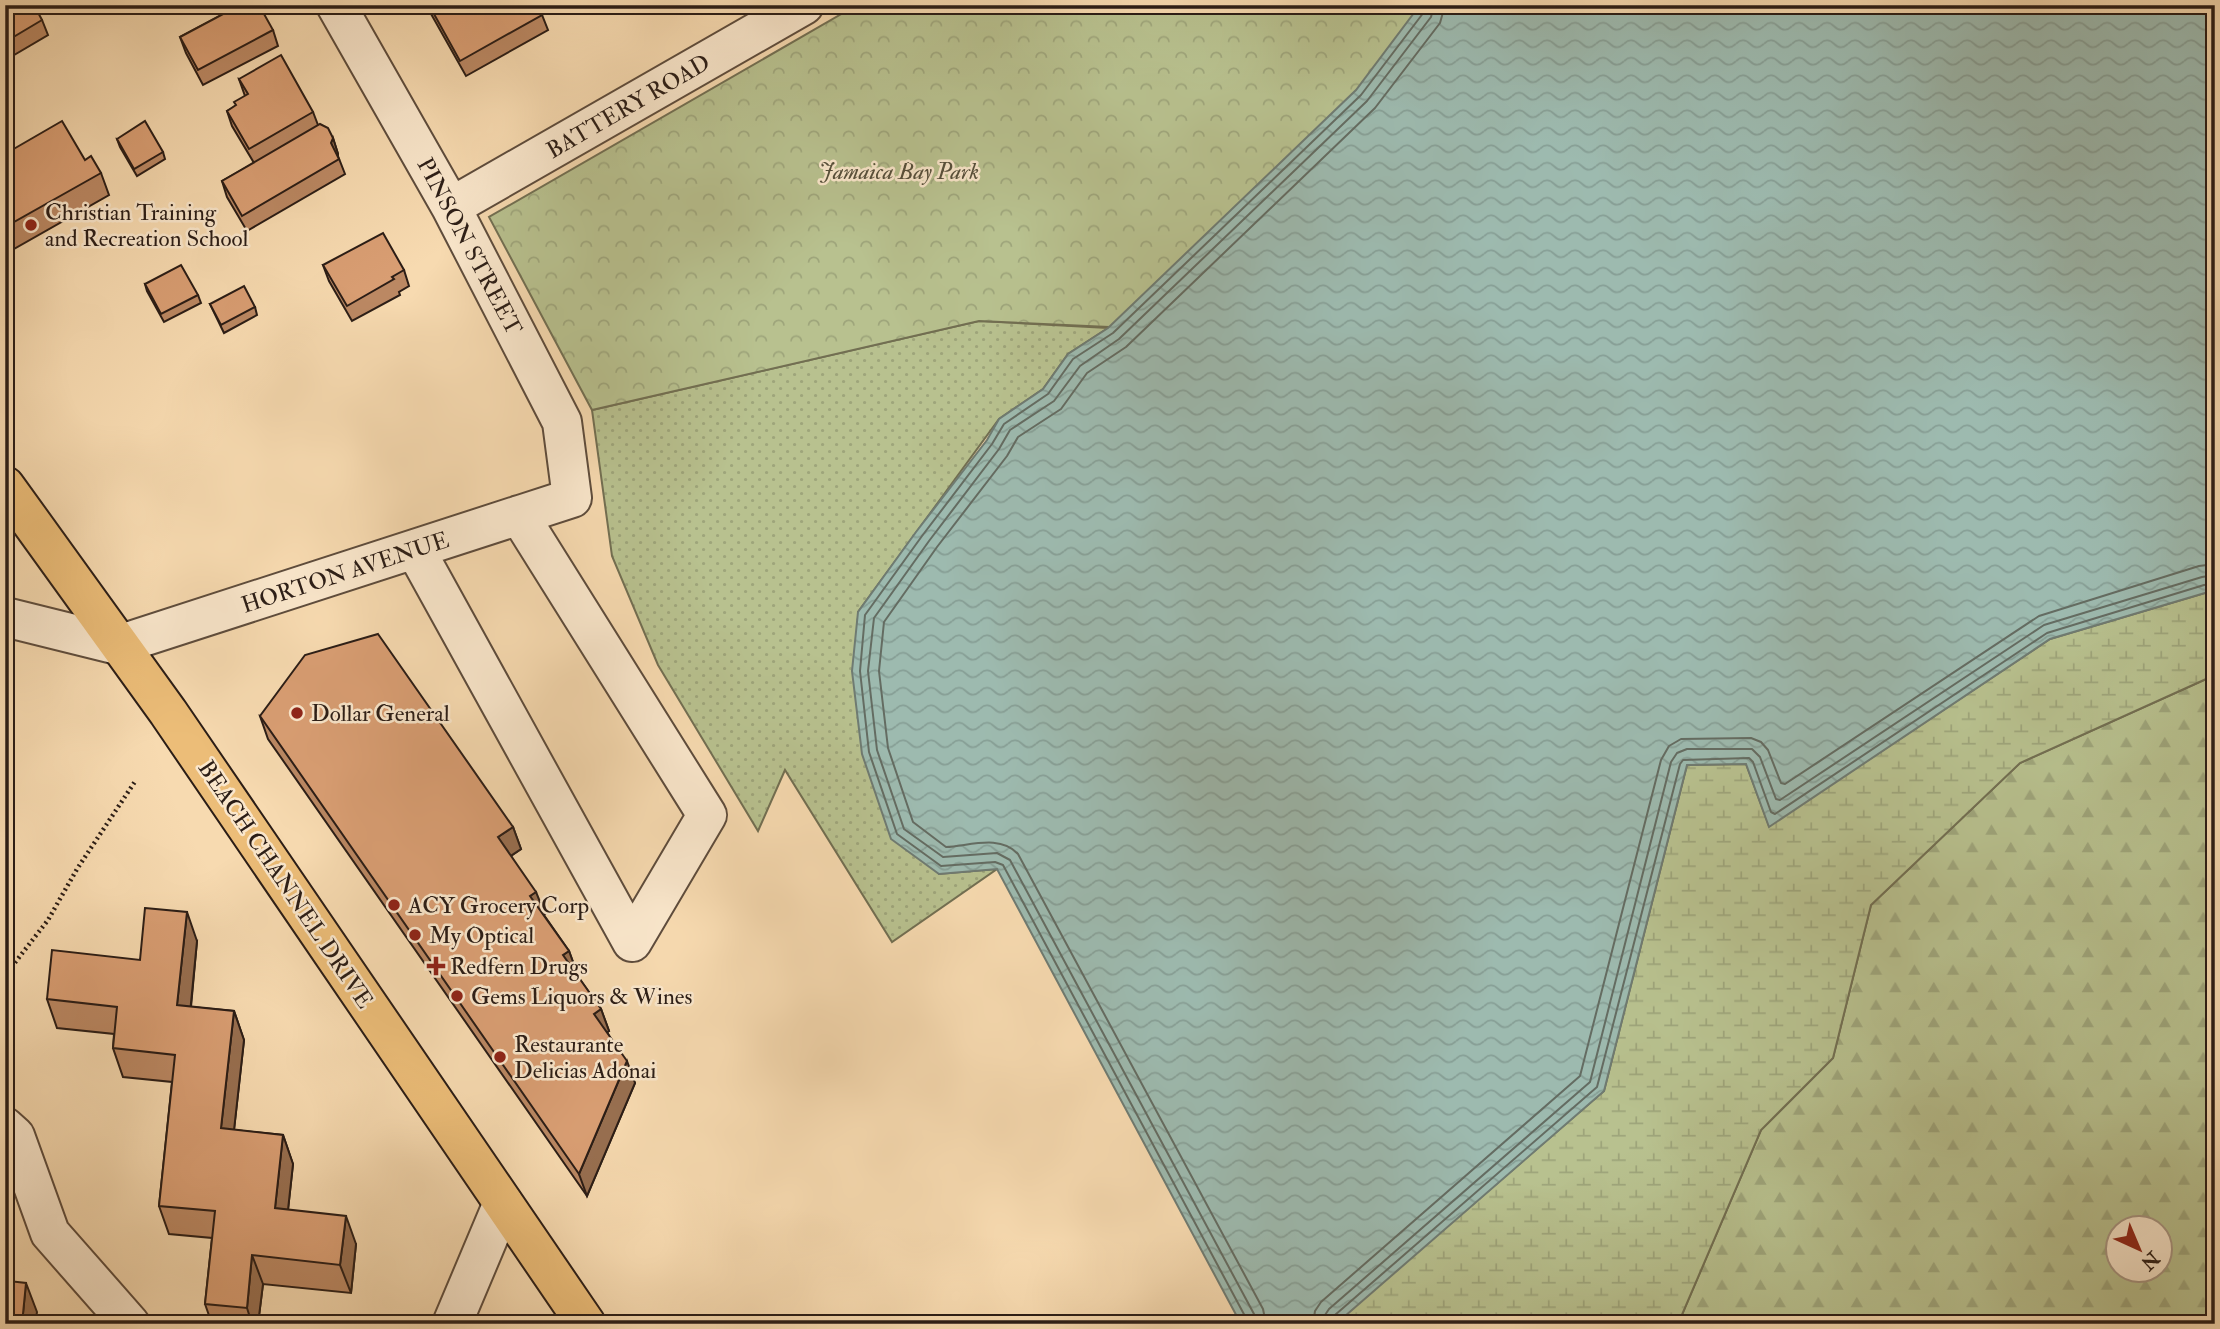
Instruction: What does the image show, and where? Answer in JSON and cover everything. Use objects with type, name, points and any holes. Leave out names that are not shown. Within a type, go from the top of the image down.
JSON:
[{"type":"main road","name":"BEACH CHANNEL DRIVE","points":[[5,486],[168,712],[586,1324]]},
{"type":"street","name":"PINSON STREET","points":[[336,5],[451,207],[562,422],[572,498]]},
{"type":"street","name":"BATTERY ROAD","points":[[451,207],[804,5]]},
{"type":"street","name":"HORTON AVENUE","points":[[118,645],[572,498]]},
{"type":"street","points":[[415,549],[632,942],[706,815],[519,515]]},
{"type":"street","points":[[5,617],[118,645]]},
{"type":"street","points":[[5,1127],[15,1136],[50,1233],[130,1324]]},
{"type":"street","points":[[452,1324],[503,1203]]},
{"type":"path","points":[[5,982],[10,969],[48,920],[135,780]]},
{"type":"green space","name":"Jamaica Bay Park","points":[[857,5],[1697,5],[1241,333],[979,321],[592,410],[489,217]]},
{"type":"green space","points":[[979,321],[1108,328],[1068,354],[1043,389],[999,419],[858,612],[939,874],[997,869],[892,942],[785,770],[758,831],[658,665],[612,556],[592,410]]},
{"type":"green space","points":[[2215,590],[2215,675],[2020,763],[1871,905],[1833,1058],[1761,1130],[1678,1324],[1334,1324],[1604,1091],[1687,765],[1746,764],[1769,826],[2050,639]]},
{"type":"green space","points":[[2215,675],[2215,1324],[1678,1324],[1761,1130],[1833,1058],[1871,905],[2020,763]]},
{"type":"water","points":[[1420,5],[2215,5],[2215,590],[2050,639],[1769,827],[1746,764],[1687,765],[1604,1091],[1337,1323],[1241,1324],[997,869],[939,874],[891,839],[862,754],[852,671],[858,612],[987,440],[999,419],[1043,389],[1068,354],[1108,328],[1356,90]]},
{"type":"building","points":[[5,5],[34,5],[42,20],[5,42]]},
{"type":"building","points":[[221,5],[259,5],[273,30],[198,70],[180,37],[225,13]]},
{"type":"building","points":[[429,5],[537,5],[542,15],[460,61]]},
{"type":"building","points":[[281,55],[313,112],[249,149],[227,111],[236,105],[234,102],[248,94],[239,79]]},
{"type":"building","points":[[62,121],[85,160],[91,156],[101,173],[5,227],[5,154]]},
{"type":"building","points":[[145,121],[163,152],[134,169],[117,139]]},
{"type":"building","points":[[320,124],[328,128],[333,138],[331,143],[339,159],[242,216],[222,181]]},
{"type":"building","points":[[383,233],[404,270],[392,277],[394,279],[347,306],[323,265]]},
{"type":"building","points":[[181,265],[198,295],[161,314],[145,284]]},
{"type":"building","points":[[244,286],[255,307],[221,325],[210,304]]},
{"type":"building","points":[[378,634],[513,827],[498,837],[536,892],[530,896],[569,951],[563,955],[601,1009],[594,1014],[627,1061],[579,1174],[260,716],[305,655]]},
{"type":"building","points":[[145,908],[187,912],[177,1005],[234,1011],[221,1128],[283,1135],[275,1208],[346,1216],[340,1265],[252,1255],[247,1308],[205,1304],[215,1211],[159,1206],[175,1055],[113,1048],[117,1007],[47,999],[52,950],[140,960]]},
{"type":"building","points":[[5,1276],[9,1276],[8,1281],[26,1283],[22,1324],[5,1324]]},
{"type":"place","name":"Christian Training and Recreation School","points":[[31,225]]},
{"type":"place","name":"Dollar General","points":[[297,713]]},
{"type":"place","name":"ACY Grocery Corp","points":[[394,905]]},
{"type":"place","name":"My Optical","points":[[415,935]]},
{"type":"place","name":"Redfern Drugs","points":[[436,966]]},
{"type":"place","name":"Gems Liquors & Wines","points":[[457,996]]},
{"type":"place","name":"Restaurante Delicias Adonai","points":[[500,1057]]}]
